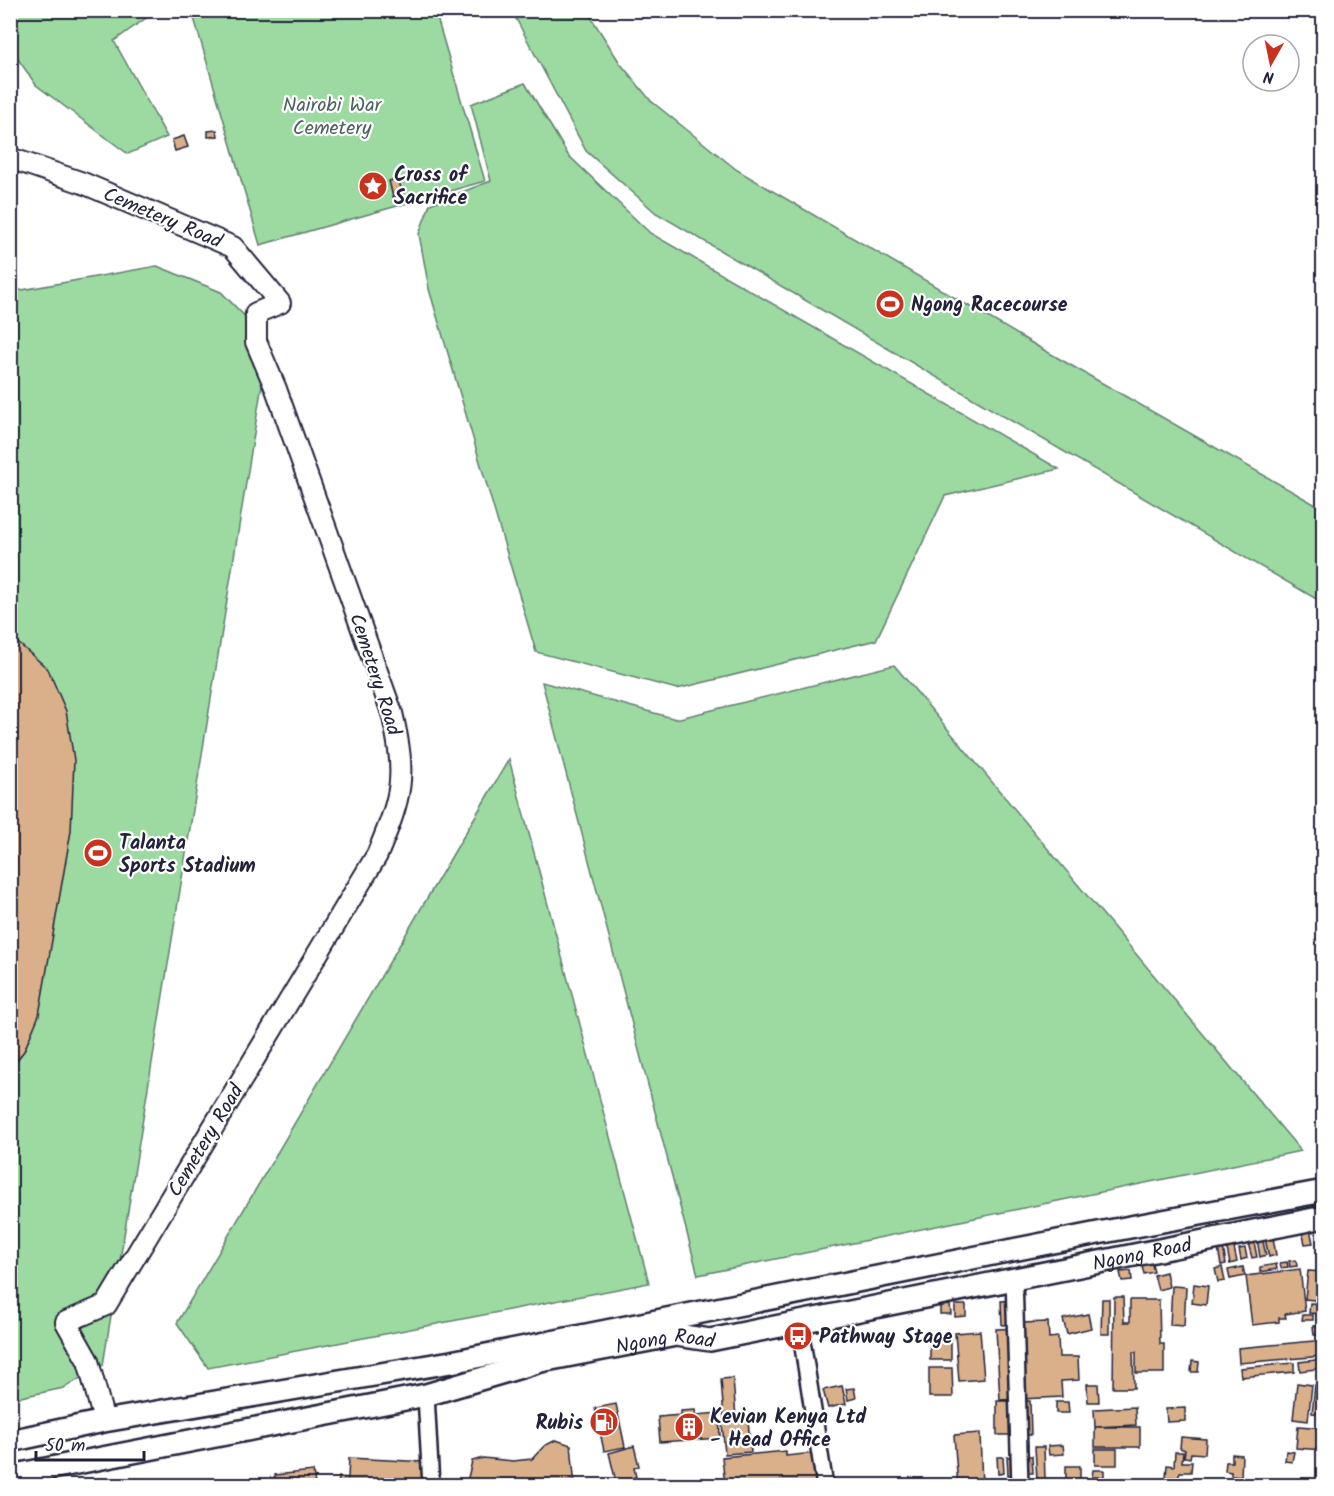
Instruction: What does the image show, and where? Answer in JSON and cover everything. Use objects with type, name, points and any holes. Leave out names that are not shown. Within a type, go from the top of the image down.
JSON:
[{"type":"main road","name":"Ngong Road","points":[[10,1441],[104,1421],[451,1362],[1098,1233],[1323,1191]]},
{"type":"main road","name":"Ngong Road","points":[[10,1476],[426,1395],[542,1361],[676,1335],[710,1340],[1014,1277],[1323,1217]]},
{"type":"street","name":"Cemetery Road","points":[[10,158],[83,183],[233,247],[280,303],[256,313],[256,342],[276,389],[388,702],[401,754],[397,807],[377,855],[106,1305],[66,1322],[88,1361],[104,1421]]},
{"type":"street","points":[[1014,1277],[1020,1485]]},
{"type":"street","points":[[799,1322],[825,1485]]},
{"type":"street","points":[[426,1395],[431,1485]]},
{"type":"green space","points":[[10,11],[156,11],[114,41],[167,137],[128,154],[36,85],[11,49]]},
{"type":"green space","name":"Nairobi War Cemetery","points":[[192,11],[435,11],[485,181],[260,245]]},
{"type":"green space","name":"Ngong Racecourse","points":[[512,11],[587,11],[620,63],[651,101],[737,170],[1037,346],[1323,509],[1323,603],[656,213],[586,151]]},
{"type":"green space","points":[[525,83],[568,155],[650,233],[1059,469],[945,496],[876,640],[677,689],[536,652],[429,289],[419,234],[430,204],[491,181],[471,104]]},
{"type":"green space","name":"Talanta Sports Stadium","points":[[157,266],[221,292],[269,341],[103,1365],[64,1388],[11,1399],[11,292]]},
{"type":"green space","points":[[894,665],[1301,1151],[698,1275],[542,682],[676,719]]},
{"type":"green space","points":[[509,759],[649,1283],[208,1368],[177,1323]]},
{"type":"building","points":[[217,130],[218,136],[208,137],[208,131]]},
{"type":"building","points":[[184,136],[188,147],[175,151],[172,140]]},
{"type":"building","points":[[398,179],[403,194],[393,197],[389,181]]},
{"type":"building","points":[[10,636],[48,669],[66,711],[74,760],[71,831],[39,1015],[24,1051],[10,1069]]},
{"type":"building","points":[[1310,1229],[1313,1243],[1305,1244],[1302,1231]]},
{"type":"building","points":[[1272,1232],[1276,1255],[1269,1257],[1264,1234]]},
{"type":"building","points":[[1262,1237],[1266,1255],[1260,1257],[1257,1239]]},
{"type":"building","points":[[1254,1242],[1257,1257],[1252,1258],[1248,1243]]},
{"type":"building","points":[[1233,1243],[1237,1262],[1230,1264],[1226,1244]]},
{"type":"building","points":[[1223,1247],[1226,1264],[1221,1265],[1218,1248]]},
{"type":"building","points":[[1245,1248],[1247,1258],[1241,1260],[1239,1249]]},
{"type":"building","points":[[1296,1260],[1297,1266],[1290,1267],[1289,1261]]},
{"type":"building","points":[[1151,1261],[1154,1272],[1144,1274],[1141,1263]]},
{"type":"building","points":[[1287,1262],[1288,1267],[1281,1268],[1280,1263]]},
{"type":"building","points":[[1276,1264],[1277,1269],[1260,1272],[1260,1267]]},
{"type":"building","points":[[1222,1267],[1225,1281],[1218,1282],[1215,1269]]},
{"type":"building","points":[[1243,1267],[1245,1276],[1230,1279],[1228,1270]]},
{"type":"building","points":[[1300,1269],[1305,1311],[1285,1314],[1286,1318],[1279,1318],[1279,1322],[1252,1325],[1246,1276]]},
{"type":"building","points":[[1131,1271],[1132,1280],[1122,1281],[1120,1272]]},
{"type":"building","points":[[1308,1271],[1324,1272],[1324,1301],[1305,1299]]},
{"type":"building","points":[[1166,1272],[1169,1287],[1158,1290],[1154,1275]]},
{"type":"building","points":[[1194,1284],[1208,1286],[1206,1305],[1192,1303]]},
{"type":"building","points":[[1172,1286],[1186,1287],[1184,1326],[1170,1325]]},
{"type":"building","points":[[1114,1297],[1123,1297],[1124,1322],[1130,1322],[1130,1300],[1159,1300],[1160,1344],[1164,1344],[1164,1373],[1136,1373],[1136,1352],[1133,1352],[1134,1388],[1113,1388]]},
{"type":"building","points":[[1102,1299],[1109,1299],[1109,1334],[1101,1334]]},
{"type":"building","points":[[1014,1300],[1015,1324],[1002,1325],[1001,1301]]},
{"type":"building","points":[[1310,1303],[1324,1304],[1324,1314],[1309,1313]]},
{"type":"building","points":[[950,1305],[951,1314],[940,1314],[940,1306]]},
{"type":"building","points":[[955,1305],[966,1305],[966,1316],[955,1317]]},
{"type":"building","points":[[1088,1314],[1091,1328],[1067,1334],[1063,1319]]},
{"type":"building","points":[[1303,1315],[1313,1315],[1313,1320],[1302,1320]]},
{"type":"building","points":[[1048,1322],[1049,1338],[1058,1337],[1059,1357],[1078,1357],[1079,1380],[1061,1381],[1062,1397],[1000,1400],[996,1329],[1023,1328],[1022,1323]]},
{"type":"building","points":[[1324,1325],[1324,1335],[1314,1335],[1313,1326]]},
{"type":"building","points":[[980,1331],[984,1379],[959,1381],[955,1333]]},
{"type":"building","points":[[930,1334],[951,1334],[951,1360],[930,1360]]},
{"type":"building","points":[[1324,1340],[1324,1356],[1239,1363],[1238,1348]]},
{"type":"building","points":[[1324,1359],[1324,1368],[1300,1371],[1299,1362]]},
{"type":"building","points":[[1192,1361],[1199,1362],[1198,1372],[1191,1372]]},
{"type":"building","points":[[1294,1363],[1294,1372],[1241,1377],[1240,1368]]},
{"type":"building","points":[[929,1368],[952,1368],[953,1397],[929,1397]]},
{"type":"building","points":[[733,1378],[736,1418],[724,1419],[721,1379]]},
{"type":"building","points":[[1297,1383],[1312,1385],[1308,1421],[1293,1419]]},
{"type":"building","points":[[1087,1384],[1098,1384],[1099,1402],[1088,1402]]},
{"type":"building","points":[[1315,1385],[1324,1386],[1324,1414],[1312,1413]]},
{"type":"building","points":[[842,1386],[846,1404],[828,1408],[823,1390]]},
{"type":"building","points":[[854,1388],[856,1398],[848,1400],[846,1389]]},
{"type":"building","points":[[997,1401],[1030,1401],[1031,1435],[997,1435]]},
{"type":"building","points":[[1056,1402],[1068,1402],[1069,1413],[1056,1413]]},
{"type":"building","points":[[616,1404],[625,1447],[604,1451],[595,1408]]},
{"type":"building","points":[[1135,1407],[1136,1425],[1095,1427],[1094,1409]]},
{"type":"building","points":[[1185,1408],[1185,1421],[1167,1422],[1166,1409]]},
{"type":"building","name":"Kevian Kenya Ltd - Head Office","points":[[695,1410],[696,1415],[719,1413],[720,1438],[660,1442],[658,1417],[681,1415],[681,1411]]},
{"type":"building","points":[[748,1421],[751,1452],[725,1454],[722,1423]]},
{"type":"building","points":[[1298,1426],[1324,1428],[1324,1450],[1296,1448]]},
{"type":"building","points":[[1095,1427],[1140,1427],[1140,1447],[1095,1447]]},
{"type":"building","points":[[980,1433],[982,1486],[958,1486],[954,1435]]},
{"type":"building","points":[[1181,1437],[1206,1439],[1205,1454],[1191,1453],[1190,1458],[1184,1457],[1185,1450],[1180,1448]]},
{"type":"building","points":[[556,1440],[571,1445],[575,1486],[466,1486],[472,1461],[483,1458],[513,1461],[532,1459],[544,1446]]},
{"type":"building","points":[[1063,1445],[1064,1454],[1049,1455],[1048,1446]]},
{"type":"building","points":[[634,1446],[639,1466],[634,1468],[636,1477],[616,1482],[609,1453]]},
{"type":"building","points":[[1035,1447],[1044,1447],[1045,1479],[1037,1480]]},
{"type":"building","points":[[1095,1449],[1117,1449],[1117,1465],[1095,1465]]},
{"type":"building","points":[[786,1451],[786,1456],[814,1453],[817,1486],[725,1486],[722,1457]]},
{"type":"building","points":[[1286,1451],[1294,1452],[1292,1462],[1285,1461]]},
{"type":"building","points":[[1175,1452],[1183,1452],[1182,1462],[1192,1462],[1191,1472],[1180,1472],[1178,1478],[1166,1477],[1167,1465],[1174,1466]]},
{"type":"building","points":[[1232,1454],[1242,1455],[1241,1477],[1231,1476],[1231,1472],[1225,1471],[1226,1462],[1232,1462]]},
{"type":"building","points":[[1022,1456],[1023,1474],[1008,1475],[1007,1457]]},
{"type":"building","points":[[1025,1456],[1032,1456],[1033,1473],[1026,1473]]},
{"type":"building","points":[[997,1457],[1003,1457],[1004,1473],[998,1474]]},
{"type":"building","points":[[349,1458],[427,1462],[426,1486],[338,1486],[339,1477],[348,1478]]},
{"type":"building","points":[[1066,1466],[1080,1466],[1080,1486],[1066,1486]]},
{"type":"building","points":[[1093,1470],[1104,1470],[1104,1477],[1092,1477]]},
{"type":"building","points":[[313,1471],[315,1484],[276,1486],[275,1475]]},
{"type":"building","points":[[898,1481],[941,1481],[941,1486],[898,1486]]},
{"type":"place","name":"Cross of Sacrifice","points":[[373,186]]},
{"type":"place","name":"Ngong Racecourse","points":[[890,304]]},
{"type":"place","name":"Talanta Sports Stadium","points":[[98,853]]},
{"type":"place","name":"Pathway Stage","points":[[798,1336]]},
{"type":"place","name":"Rubis","points":[[604,1422]]},
{"type":"place","name":"Kevian Kenya Ltd - Head Office","points":[[689,1427]]}]
